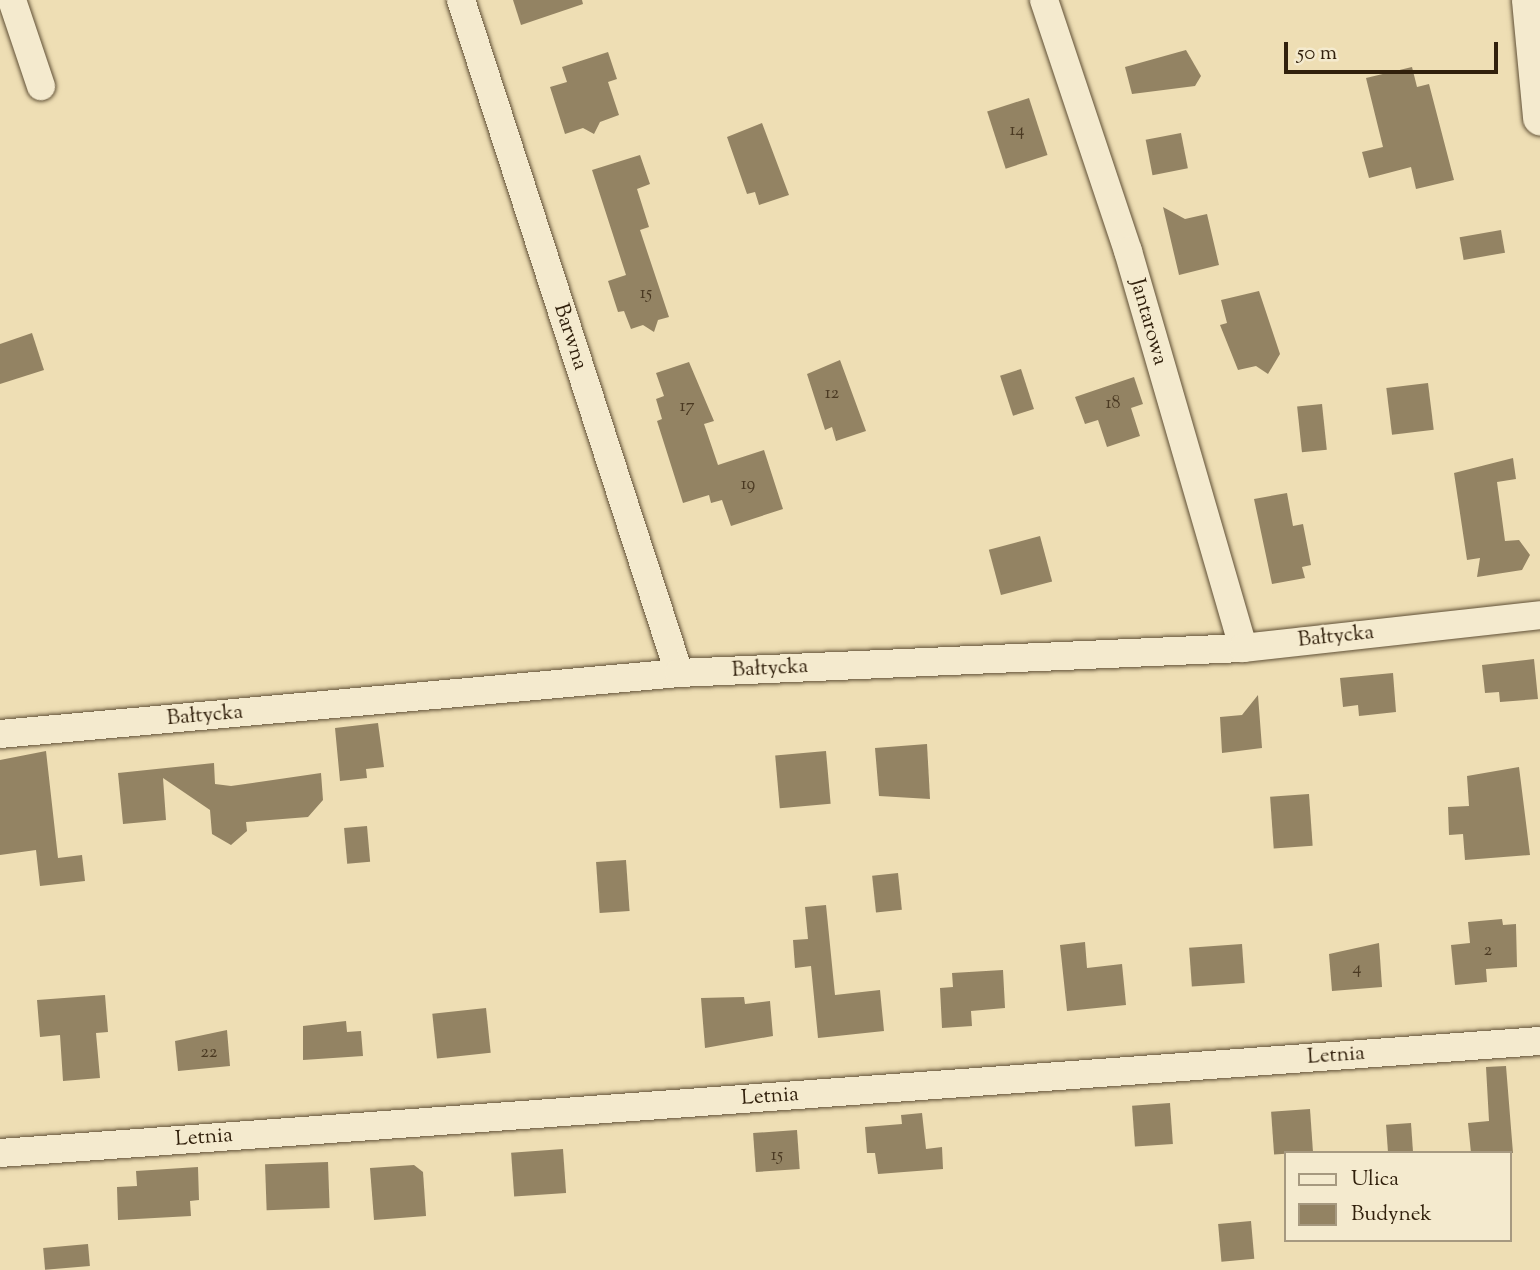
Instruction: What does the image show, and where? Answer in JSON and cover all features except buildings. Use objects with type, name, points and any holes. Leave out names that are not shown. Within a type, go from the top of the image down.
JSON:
[{"type":"street","points":[[12,0],[41,86]]},
{"type":"street","name":"Barwna","points":[[461,0],[679,673]]},
{"type":"street","name":"Jantarowa","points":[[1044,0],[1128,251],[1243,648]]},
{"type":"street","points":[[1529,0],[1540,117]]},
{"type":"street","name":"Bałtycka","points":[[0,734],[679,673],[1243,648],[1540,615]]},
{"type":"street","name":"Letnia","points":[[0,1153],[1540,1041]]}]
